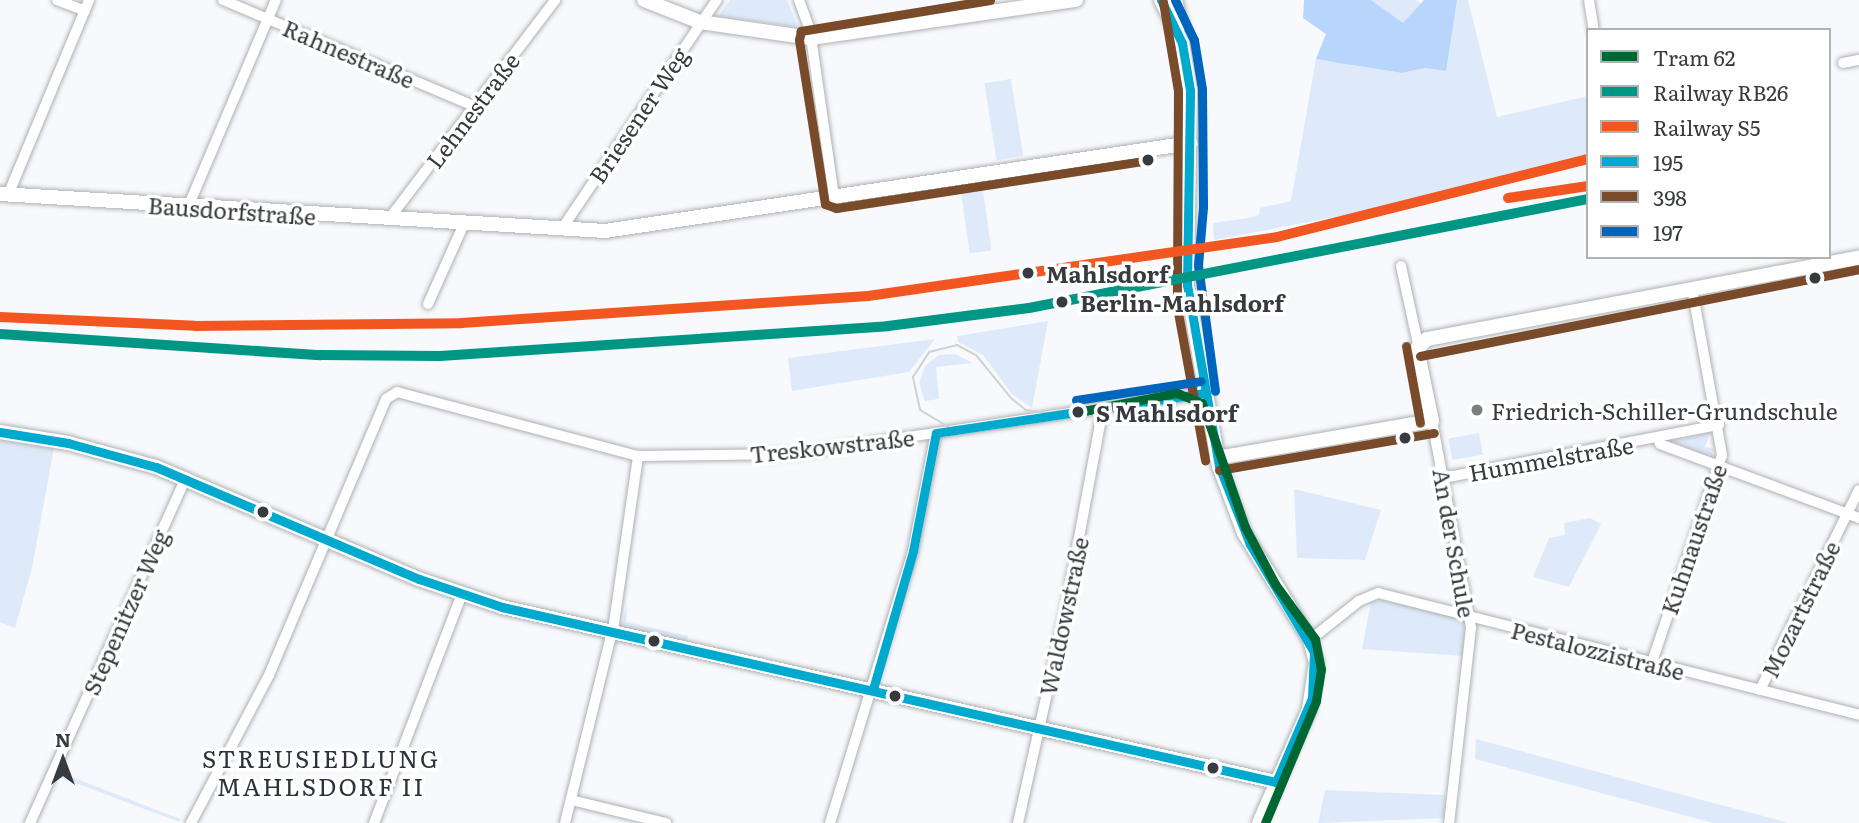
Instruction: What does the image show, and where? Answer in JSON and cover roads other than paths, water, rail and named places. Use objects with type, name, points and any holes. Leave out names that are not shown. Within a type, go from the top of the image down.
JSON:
[{"type":"street","points":[[57,0],[85,11]]},
{"type":"street","points":[[4,195],[89,0]]},
{"type":"street","name":"Rahnestraße","points":[[223,0],[474,106]]},
{"type":"street","points":[[188,206],[276,0]]},
{"type":"street","name":"Lehnestraße","points":[[388,219],[555,0]]},
{"type":"street","points":[[644,0],[700,22],[811,38],[988,6],[1076,0]]},
{"type":"street","name":"Briesener Weg","points":[[561,231],[717,0]]},
{"type":"street","points":[[799,0],[811,38],[834,196]]},
{"type":"street","points":[[1161,0],[1182,43]]},
{"type":"street","points":[[1175,0],[1190,90],[1186,265],[1196,394],[1250,544],[1310,640],[1315,663],[1312,698],[1259,823]]},
{"type":"street","points":[[1589,0],[1594,28]]},
{"type":"street","points":[[1843,63],[1859,60]]},
{"type":"street","name":"Bausdorfstraße","points":[[4,195],[561,231],[606,231],[1190,143]]},
{"type":"street","points":[[428,304],[464,224]]},
{"type":"street","points":[[1418,344],[1859,257]]},
{"type":"street","name":"An der Schule","points":[[1401,266],[1470,614],[1467,692],[1449,823]]},
{"type":"street","name":"Kuhnaustraße","points":[[1651,665],[1722,455],[1719,425],[1692,288]]},
{"type":"street","name":"Treskowstraße","points":[[327,539],[386,399],[404,391],[639,456],[795,454],[1196,394]]},
{"type":"street","name":"Waldowstraße","points":[[1018,823],[1040,727],[1103,408]]},
{"type":"street","points":[[1217,458],[1432,421]]},
{"type":"street","name":"Hummelstraße","points":[[1443,478],[1719,425]]},
{"type":"street","points":[[0,432],[81,446],[186,478],[462,594],[612,632],[1276,782]]},
{"type":"street","points":[[830,823],[913,551],[936,433]]},
{"type":"street","name":"Hummelstraße","points":[[1658,438],[1660,444],[1859,519]]},
{"type":"street","points":[[565,823],[612,632],[629,547],[639,456]]},
{"type":"street","name":"Stepenitzer Weg","points":[[30,823],[186,478]]},
{"type":"street","name":"Mozartstraße","points":[[1760,690],[1859,490]]},
{"type":"street","points":[[191,823],[269,675],[327,539]]},
{"type":"street","name":"Pestalozzistraße","points":[[1310,640],[1359,601],[1378,593],[1470,614],[1651,665],[1859,715]]},
{"type":"street","points":[[374,823],[462,594]]},
{"type":"street","points":[[571,800],[666,823]]},
{"type":"tram line","points":[[1078,412],[950,428],[920,410],[913,377],[929,352],[957,345],[976,355],[1011,398],[1026,410],[1047,413],[1099,405]]},
{"type":"tram line","name":"62","points":[[1078,412],[1177,393],[1202,403],[1245,527],[1275,584],[1315,639],[1321,669],[1316,701],[1265,823]]},
{"type":"rail line","name":"S5","points":[[0,317],[195,326],[461,323],[868,296],[1277,237],[1586,160]]},
{"type":"rail line","name":"S5","points":[[1508,198],[1586,186]]},
{"type":"rail line","name":"RB26","points":[[0,334],[320,355],[440,356],[888,326],[1029,308],[1586,199]]},
{"type":"place","name":"Mahlsdorf","points":[[1028,273]]},
{"type":"place","name":"Berlin-Mahlsdorf","points":[[1062,302]]},
{"type":"place","name":"Friedrich-Schiller-Grundschule","points":[[1477,410]]},
{"type":"place","name":"S Mahlsdorf","points":[[1078,412]]},
{"type":"district","name":"STREUSIEDLUNG MAHLSDORF II","points":[[321,772]]}]
